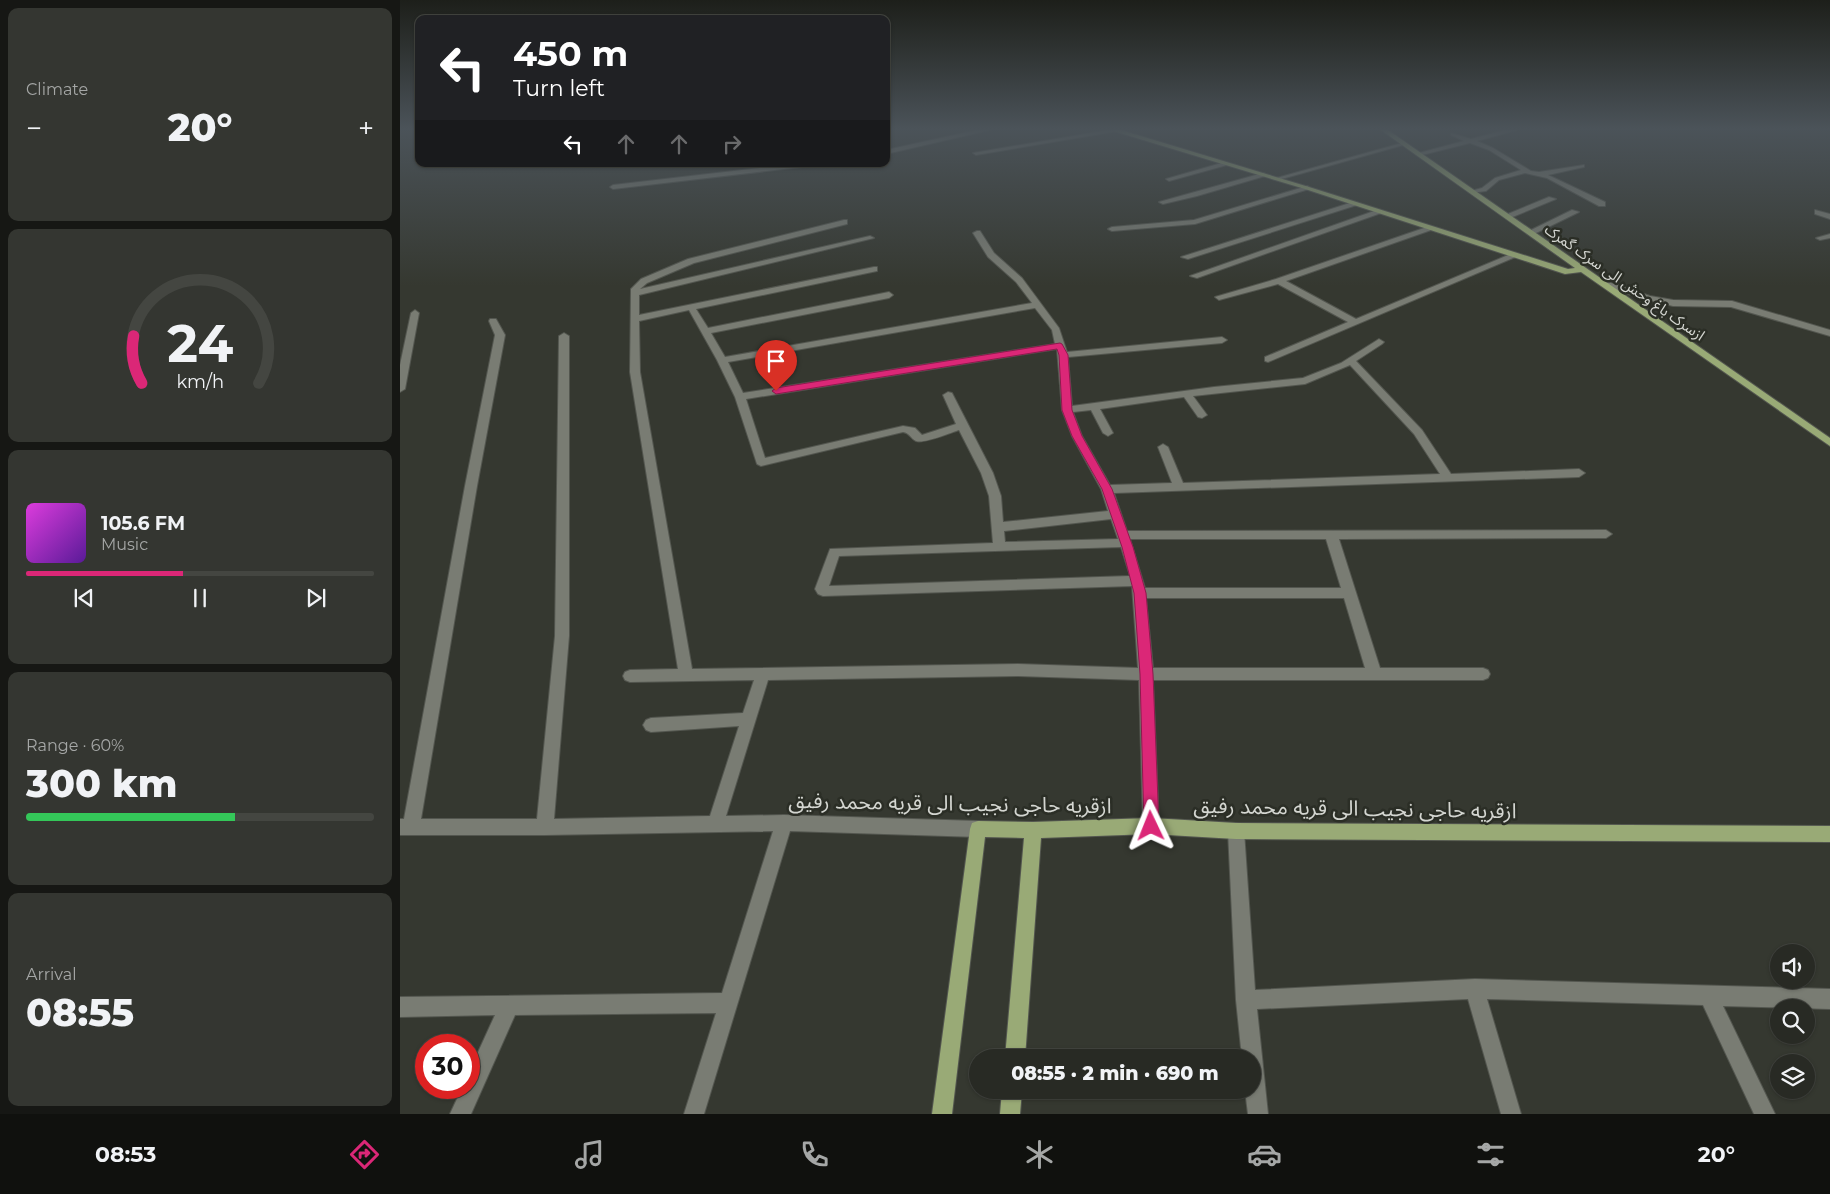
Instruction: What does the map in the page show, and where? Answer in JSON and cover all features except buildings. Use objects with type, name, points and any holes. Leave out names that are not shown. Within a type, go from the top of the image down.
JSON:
[{"type":"main road","points":[[1286,182],[1568,272],[1584,269]]},
{"type":"main road","name":"ازسرک باغ وحش الی سرک گمرک","points":[[1459,182],[1830,444]]},
{"type":"main road","name":"ازقریه حاجی نجیب الی قریه محمد رفیق","points":[[978,829],[1033,830],[1151,826],[1236,831],[1830,834]]},
{"type":"main road","points":[[942,1114],[978,829]]},
{"type":"main road","points":[[1016,1049],[1033,830]]},
{"type":"main road","points":[[1010,1114],[1011,1099]]},
{"type":"street","points":[[613,187],[656,182]]},
{"type":"street","points":[[1163,202],[1242,182]]},
{"type":"street","points":[[1473,192],[1484,190],[1493,182]]},
{"type":"street","points":[[1557,182],[1602,204]]},
{"type":"street","points":[[1112,229],[1198,222],[1307,188]]},
{"type":"street","points":[[1508,216],[1552,199]]},
{"type":"street","points":[[1185,257],[1356,204]]},
{"type":"street","points":[[1194,276],[1380,212]]},
{"type":"street","points":[[1531,232],[1575,212]]},
{"type":"street","points":[[1818,212],[1830,217]]},
{"type":"street","points":[[686,675],[635,372],[635,289],[644,281],[691,261],[844,222]]},
{"type":"street","points":[[1219,297],[1279,281],[1430,229]]},
{"type":"street","points":[[977,233],[991,255],[1019,280],[1056,330],[1062,350],[1067,410],[1077,436],[1107,489],[1139,587],[1146,674],[1151,826]]},
{"type":"street","points":[[1820,238],[1830,236]]},
{"type":"street","points":[[635,293],[870,238]]},
{"type":"street","points":[[1268,359],[1516,254]]},
{"type":"street","points":[[635,319],[874,269]]},
{"type":"street","points":[[1279,281],[1355,322]]},
{"type":"street","points":[[1605,284],[1660,301],[1732,304],[1830,333]]},
{"type":"street","points":[[705,331],[889,296]]},
{"type":"street","points":[[722,360],[1037,305]]},
{"type":"street","points":[[691,307],[722,360],[740,397],[761,462],[903,429],[911,430],[919,438],[922,438],[962,426]]},
{"type":"street","points":[[400,390],[415,313]]},
{"type":"street","points":[[406,827],[500,335],[493,321]]},
{"type":"street","points":[[545,827],[562,636],[564,336]]},
{"type":"street","points":[[740,397],[1062,350],[1222,340]]},
{"type":"street","points":[[1067,410],[1305,381],[1350,360],[1379,342]]},
{"type":"street","points":[[1350,360],[1418,432],[1448,477]]},
{"type":"street","points":[[1187,394],[1202,415]]},
{"type":"street","points":[[948,395],[987,473],[995,496],[999,546]]},
{"type":"street","points":[[1094,406],[1108,433]]},
{"type":"street","points":[[1163,448],[1179,486]]},
{"type":"street","points":[[1107,489],[1579,473]]},
{"type":"street","points":[[998,527],[1116,514]]},
{"type":"street","points":[[1331,534],[1374,673]]},
{"type":"street","points":[[1349,593],[1139,587],[824,591],[821,589],[834,552],[1124,539],[1331,534],[1606,534]]},
{"type":"street","points":[[630,676],[1018,670],[1146,674],[1483,674]]},
{"type":"street","points":[[715,825],[747,719],[763,674]]},
{"type":"street","points":[[651,725],[747,719]]},
{"type":"street","points":[[694,1114],[784,823]]},
{"type":"street","name":"ازقریه حاجی نجیب الی قریه محمد رفیق","points":[[406,827],[784,823],[978,829]]},
{"type":"street","points":[[1236,831],[1246,1000],[1251,1049]]},
{"type":"street","points":[[1246,1000],[1475,989],[1830,999]]},
{"type":"street","points":[[1475,989],[1511,1114]]},
{"type":"street","points":[[1709,997],[1765,1114]]},
{"type":"street","points":[[400,1007],[728,1003]]},
{"type":"street","points":[[460,1114],[510,1005]]},
{"type":"street","points":[[1256,1099],[1258,1114]]},
{"type":"route","points":[[776,391],[1060,346],[1064,355],[1067,410],[1077,436],[1107,489],[1138,581],[1146,674],[1151,826]]}]
